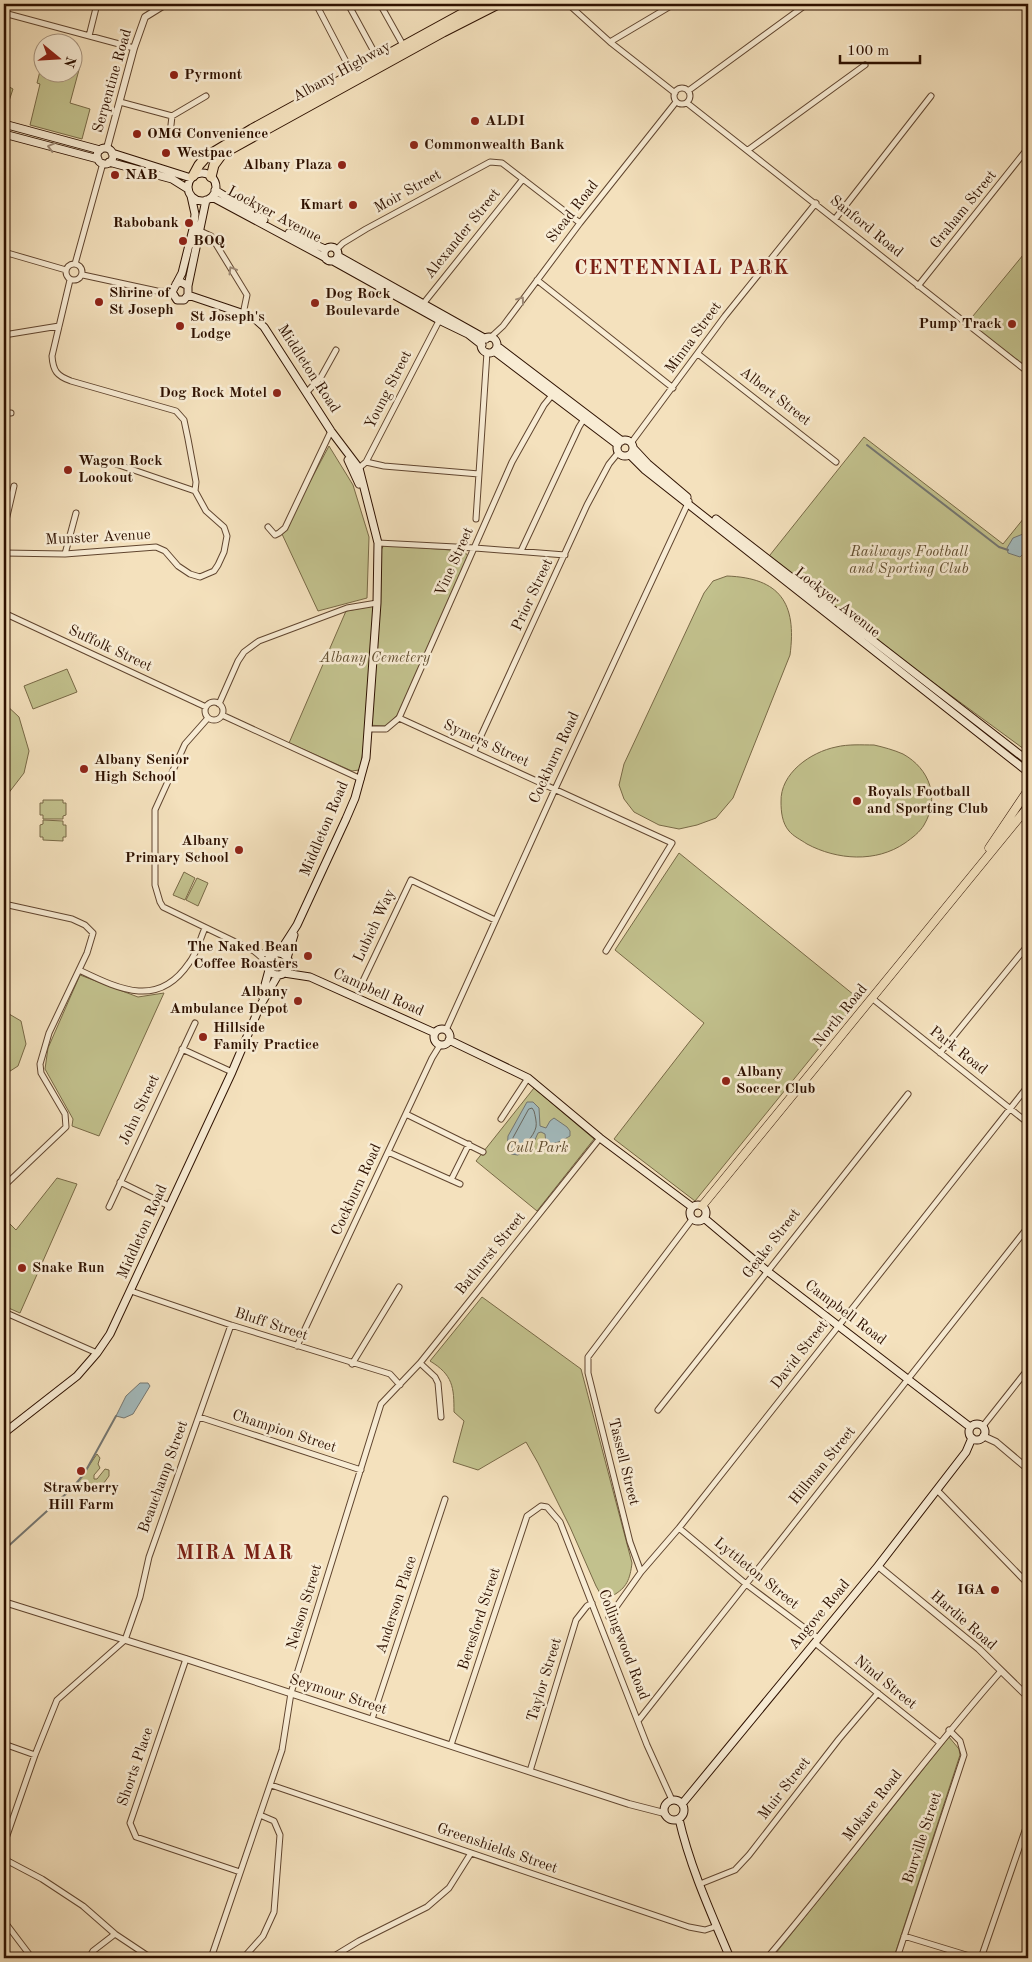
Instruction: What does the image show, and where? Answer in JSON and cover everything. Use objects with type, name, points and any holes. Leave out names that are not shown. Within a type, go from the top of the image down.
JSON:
[{"type":"highway","name":"Albany Highway","points":[[211,177],[214,165],[222,154],[480,4]]},
{"type":"highway","name":"Albany Highway","points":[[192,177],[207,156],[252,128],[355,77],[378,59],[403,45],[498,4]]},
{"type":"main road","points":[[4,124],[106,150],[192,177],[202,173],[211,177],[215,183],[200,231],[188,286],[188,295],[180,300],[174,298],[172,292],[182,273],[194,225],[195,214],[189,193],[192,177]]},
{"type":"main road","points":[[4,134],[172,179],[195,200],[211,196]]},
{"type":"main road","points":[[104,162],[112,158],[106,150]]},
{"type":"main road","points":[[104,162],[97,154],[106,150]]},
{"type":"main road","name":"Lockyer Avenue","points":[[211,196],[270,223],[324,253],[328,261],[336,256]]},
{"type":"main road","points":[[324,253],[331,247],[336,256],[468,334],[486,341],[496,341],[493,350]]},
{"type":"main road","points":[[176,284],[181,282],[188,286]]},
{"type":"main road","points":[[395,292],[423,304],[441,318]]},
{"type":"main road","name":"Middleton Road","points":[[188,295],[243,314],[259,321],[264,327],[343,448],[359,468],[378,543],[377,603],[366,758],[361,779],[346,819],[297,925],[288,961],[260,1006]]},
{"type":"main road","points":[[486,341],[484,350],[493,350],[555,392],[620,446],[624,456],[632,449]]},
{"type":"main road","points":[[555,392],[584,419],[620,446],[632,449]]},
{"type":"main road","name":"Middleton Road","points":[[343,448],[369,503]]},
{"type":"main road","name":"Lockyer Avenue","points":[[632,449],[689,501],[1028,772]]},
{"type":"main road","name":"Lockyer Avenue","points":[[689,501],[1028,761]]},
{"type":"main road","name":"North Road","points":[[980,866],[990,846],[1028,790]]},
{"type":"main road","name":"North Road","points":[[702,1206],[1028,807]]},
{"type":"main road","name":"Middleton Road","points":[[4,1433],[77,1376],[97,1353],[110,1334],[232,1072],[260,1006],[269,967],[297,925]]},
{"type":"main road","name":"Campbell Road","points":[[276,954],[310,977],[435,1034]]},
{"type":"main road","points":[[269,967],[281,974]]},
{"type":"main road","name":"Campbell Road","points":[[281,974],[310,977]]},
{"type":"main road","points":[[438,1030],[446,1030],[450,1034],[449,1040],[446,1044],[440,1045],[436,1042],[435,1034],[438,1030]]},
{"type":"main road","points":[[449,1040],[528,1078],[600,1138],[692,1207]]},
{"type":"main road","points":[[702,1206],[706,1213],[704,1218],[698,1220],[693,1218],[690,1213],[692,1207],[702,1206]]},
{"type":"main road","name":"Campbell Road","points":[[704,1218],[767,1271],[970,1427]]},
{"type":"main road","points":[[976,1424],[983,1426],[985,1431],[983,1436],[978,1440],[972,1438],[970,1427],[976,1424]]},
{"type":"main road","name":"Angove Road","points":[[682,1804],[938,1491],[966,1452],[972,1438]]},
{"type":"main road","points":[[672,1800],[682,1804],[684,1809],[683,1815],[679,1820],[673,1821],[667,1818],[664,1813],[665,1805],[672,1800]]},
{"type":"main road","points":[[679,1820],[700,1884],[730,1958]]},
{"type":"street","points":[[89,36],[97,4]]},
{"type":"street","name":"Serpentine Road","points":[[106,150],[134,48],[145,17],[166,4]]},
{"type":"street","points":[[316,4],[355,77]]},
{"type":"street","points":[[348,4],[378,59]]},
{"type":"street","points":[[380,4],[403,45]]},
{"type":"street","points":[[568,4],[610,42],[675,93]]},
{"type":"street","points":[[610,42],[674,4]]},
{"type":"street","points":[[688,90],[690,98],[687,103],[681,104],[676,102],[674,98],[675,93],[680,88],[688,90],[807,4]]},
{"type":"street","points":[[4,13],[134,48]]},
{"type":"street","points":[[748,150],[864,65]]},
{"type":"street","points":[[120,102],[172,116],[206,96]]},
{"type":"street","points":[[835,219],[931,96]]},
{"type":"street","name":"Stead Road","points":[[486,341],[502,326],[580,223],[676,102]]},
{"type":"street","name":"Sanford Road","points":[[687,103],[1028,372]]},
{"type":"street","points":[[170,134],[172,116]]},
{"type":"street","name":"Graham Street","points":[[918,286],[1028,148]]},
{"type":"street","points":[[66,270],[75,264],[104,162]]},
{"type":"street","name":"Moir Street","points":[[336,256],[343,243],[476,168],[490,162],[502,163],[523,179]]},
{"type":"street","points":[[523,179],[580,223]]},
{"type":"street","name":"Alexander Street","points":[[423,304],[523,179]]},
{"type":"street","name":"Minna Street","points":[[632,449],[725,316],[816,203]]},
{"type":"street","points":[[200,231],[211,236],[247,295],[243,314]]},
{"type":"street","points":[[4,252],[66,270]]},
{"type":"street","points":[[70,280],[79,280],[82,275],[81,267],[75,264]]},
{"type":"street","points":[[4,335],[59,326],[70,280],[66,270]]},
{"type":"street","points":[[82,275],[157,291],[172,292]]},
{"type":"street","points":[[537,280],[673,388]]},
{"type":"street","name":"Young Street","points":[[359,468],[366,462],[441,318]]},
{"type":"street","name":"Munster Avenue","points":[[4,553],[65,554],[156,547],[165,550],[178,566],[190,574],[200,577],[214,571],[224,552],[227,536],[224,527],[206,511],[195,492],[196,482],[184,420],[176,411],[62,378],[56,374],[52,366],[52,356],[59,326]]},
{"type":"street","points":[[307,392],[321,377],[336,350]]},
{"type":"street","points":[[476,519],[479,474],[493,350]]},
{"type":"street","name":"Albert Street","points":[[698,354],[766,405],[836,462]]},
{"type":"street","name":"Vine Street","points":[[399,718],[512,462],[544,405],[555,392]]},
{"type":"street","points":[[4,413],[11,413]]},
{"type":"street","points":[[521,552],[578,427],[584,419]]},
{"type":"street","points":[[268,527],[275,535],[285,528],[332,431]]},
{"type":"street","name":"Prior Street","points":[[474,751],[601,478],[620,446]]},
{"type":"street","points":[[366,462],[384,466],[479,474]]},
{"type":"street","points":[[116,464],[195,492]]},
{"type":"street","points":[[4,529],[14,486]]},
{"type":"street","name":"Cockburn Road","points":[[446,1030],[555,789],[689,501]]},
{"type":"street","points":[[65,554],[76,513]]},
{"type":"street","points":[[378,543],[565,555]]},
{"type":"street","points":[[219,704],[238,661],[244,652],[259,641],[347,608],[377,603]]},
{"type":"street","name":"Suffolk Street","points":[[4,613],[206,707]]},
{"type":"street","points":[[213,702],[219,704],[222,708],[222,715],[216,720],[208,718],[205,713],[206,707],[213,702]]},
{"type":"street","points":[[222,715],[361,779]]},
{"type":"street","points":[[208,718],[185,744],[156,810],[155,885],[160,902],[168,910],[254,951],[276,954]]},
{"type":"street","points":[[368,729],[386,729],[399,718]]},
{"type":"street","name":"Symers Street","points":[[399,718],[672,843],[606,951]]},
{"type":"street","name":"Lubich Way","points":[[361,985],[411,880],[495,920]]},
{"type":"street","points":[[4,904],[26,907],[72,919],[85,925],[93,933],[92,942],[49,1034],[40,1064],[42,1073],[66,1114],[66,1127],[4,1186]]},
{"type":"street","points":[[79,970],[123,989],[136,992],[156,989],[178,978],[191,962],[205,928]]},
{"type":"street","points":[[940,1053],[1028,945]]},
{"type":"street","points":[[254,951],[269,967]]},
{"type":"street","name":"Park Road","points":[[873,998],[1028,1123]]},
{"type":"street","name":"John Street","points":[[109,1207],[195,1022]]},
{"type":"street","name":"Cockburn Road","points":[[297,1346],[440,1045]]},
{"type":"street","points":[[182,1050],[232,1072]]},
{"type":"street","points":[[501,1119],[528,1078]]},
{"type":"street","name":"David Street","points":[[609,1617],[642,1572],[679,1528],[1028,1086]]},
{"type":"street","name":"Geake Street","points":[[658,1410],[908,1094]]},
{"type":"street","points":[[406,1114],[483,1152]]},
{"type":"street","name":"Bathurst Street","points":[[400,1384],[420,1364],[600,1138]]},
{"type":"street","points":[[451,1180],[469,1144]]},
{"type":"street","points":[[388,1152],[460,1184]]},
{"type":"street","points":[[120,1182],[169,1206]]},
{"type":"street","name":"Tassell Street","points":[[642,1572],[630,1542],[588,1373],[588,1357],[693,1218]]},
{"type":"street","name":"Hillman Street","points":[[638,1721],[1028,1227]]},
{"type":"street","points":[[352,1364],[399,1287]]},
{"type":"street","name":"Bluff Street","points":[[131,1291],[352,1364],[390,1374],[400,1384]]},
{"type":"street","points":[[4,1312],[97,1353]]},
{"type":"street","name":"Beauchamp Street","points":[[125,1640],[140,1597],[149,1557],[231,1325]]},
{"type":"street","points":[[420,1364],[435,1377],[438,1383],[441,1417]]},
{"type":"street","points":[[983,1426],[1028,1369]]},
{"type":"street","name":"Nelson Street","points":[[211,1958],[282,1750],[291,1693],[382,1404],[400,1384]]},
{"type":"street","name":"Champion Street","points":[[199,1417],[361,1470]]},
{"type":"street","points":[[983,1436],[996,1442],[1028,1469]]},
{"type":"street","points":[[938,1491],[1028,1584]]},
{"type":"street","name":"Anderson Place","points":[[372,1719],[445,1500]]},
{"type":"street","name":"Collingwood Road","points":[[541,1506],[546,1508],[560,1522],[638,1721],[672,1800]]},
{"type":"street","name":"Beresford Street","points":[[452,1746],[527,1516],[541,1506]]},
{"type":"street","name":"Lyttleton Street","points":[[679,1528],[816,1640]]},
{"type":"street","name":"Hardie Road","points":[[878,1566],[960,1634],[1028,1697]]},
{"type":"street","name":"Seymour Street","points":[[4,1602],[372,1719],[630,1804],[664,1813]]},
{"type":"street","name":"Taylor Street","points":[[530,1771],[576,1620],[587,1606],[592,1603]]},
{"type":"street","points":[[4,1844],[35,1755],[57,1700],[125,1640]]},
{"type":"street","name":"Nind Street","points":[[816,1640],[939,1742]]},
{"type":"street","name":"Shorts Place","points":[[186,1659],[130,1823],[136,1836],[240,1872]]},
{"type":"street","name":"Mokare Road","points":[[768,1958],[818,1898],[939,1742],[1000,1670]]},
{"type":"street","name":"Muir Street","points":[[700,1884],[734,1870],[749,1855],[839,1739],[878,1693]]},
{"type":"street","name":"Burville Street","points":[[897,1958],[964,1754],[960,1741],[949,1730]]},
{"type":"street","points":[[4,1744],[35,1755]]},
{"type":"street","name":"Greenshields Street","points":[[270,1785],[689,1927],[705,1930],[717,1926]]},
{"type":"street","points":[[240,1958],[246,1955],[263,1936],[274,1912],[280,1835],[274,1821],[260,1815]]},
{"type":"street","points":[[981,1958],[1028,1822]]},
{"type":"street","points":[[331,1958],[359,1941],[428,1907],[449,1888],[471,1853]]},
{"type":"street","points":[[4,1859],[42,1879],[83,1906],[115,1934],[150,1958]]},
{"type":"street","points":[[4,1921],[32,1958]]},
{"type":"street","points":[[89,1958],[94,1951],[115,1934]]},
{"type":"street","points":[[904,1936],[976,1958]]},
{"type":"green space","points":[[76,82],[70,103],[90,109],[82,139],[30,125],[40,84],[37,83]]},
{"type":"green space","points":[[4,84],[13,89],[4,110]]},
{"type":"green space","points":[[1028,249],[1028,368],[968,322]]},
{"type":"green space","name":"Railways Football and Sporting Club","points":[[864,437],[1003,544],[1028,513],[1028,752],[766,560]]},
{"type":"green space","points":[[329,446],[353,485],[369,537],[367,598],[318,611],[282,534]]},
{"type":"green space","name":"Albany Cemetery","points":[[384,545],[464,551],[468,556],[398,714],[386,726],[366,725],[361,766],[359,770],[352,771],[289,743],[346,611],[379,605],[381,550]]},
{"type":"green space","points":[[727,576],[760,582],[772,588],[781,597],[791,621],[790,655],[733,798],[716,818],[697,825],[679,829],[659,825],[634,812],[624,799],[619,785],[624,764],[704,593],[713,581]]},
{"type":"green space","points":[[67,669],[77,692],[33,709],[24,686]]},
{"type":"green space","points":[[4,703],[19,717],[29,751],[24,773],[4,799]]},
{"type":"green space","name":"Royals Football and Sporting Club","points":[[845,745],[874,745],[903,754],[912,760],[926,776],[932,795],[931,805],[929,815],[918,832],[905,843],[882,854],[856,857],[844,856],[819,849],[807,844],[791,833],[783,821],[781,802],[782,792],[791,773],[807,759],[826,750]]},
{"type":"green space","points":[[43,800],[63,800],[63,803],[66,803],[66,815],[63,816],[63,819],[43,819],[43,815],[40,815],[40,803],[43,803]]},
{"type":"green space","points":[[43,820],[63,821],[63,825],[66,825],[66,837],[63,837],[63,841],[43,840],[43,837],[40,837],[40,825],[43,824]]},
{"type":"green space","name":"Albany Soccer Club","points":[[679,853],[859,999],[695,1201],[614,1139],[704,1023],[615,950]]},
{"type":"green space","points":[[184,872],[195,878],[185,900],[173,895]]},
{"type":"green space","points":[[197,878],[208,883],[198,906],[186,900]]},
{"type":"green space","points":[[80,975],[138,997],[164,993],[99,1136],[72,1126],[73,1119],[45,1069],[48,1048]]},
{"type":"green space","points":[[4,1011],[21,1021],[26,1044],[18,1066],[4,1075]]},
{"type":"green space","name":"Cull Park","points":[[534,1088],[594,1139],[537,1211],[476,1161]]},
{"type":"green space","name":"Snake Run","points":[[57,1178],[77,1184],[20,1313],[4,1306],[4,1218],[16,1230]]},
{"type":"green space","points":[[482,1297],[581,1369],[632,1563],[627,1582],[621,1590],[612,1596],[601,1595],[570,1527],[526,1442],[478,1470],[453,1462],[464,1421],[454,1412],[451,1382],[438,1366],[430,1361]]},
{"type":"green space","points":[[97,1454],[100,1458],[98,1464],[100,1468],[94,1475],[94,1479],[97,1479],[105,1469],[109,1470],[109,1476],[98,1491],[79,1493],[74,1488]]},
{"type":"green space","points":[[949,1737],[959,1749],[960,1755],[894,1957],[772,1958]]},
{"type":"water","points":[[1023,534],[1028,536],[1028,549],[1020,557],[1008,553],[1007,548],[1013,538]]},
{"type":"water","points":[[527,1102],[533,1102],[539,1108],[540,1126],[546,1128],[554,1118],[567,1127],[570,1131],[570,1136],[549,1144],[546,1143],[545,1134],[541,1132],[538,1133],[534,1142],[518,1155],[507,1151],[508,1136]]},
{"type":"water","points":[[140,1383],[148,1383],[150,1386],[133,1414],[124,1418],[116,1416],[126,1396]]},
{"type":"waterway","points":[[867,445],[999,547],[1008,550]]},
{"type":"waterway","points":[[74,1486],[84,1474],[116,1416]]},
{"type":"waterway","points":[[4,1550],[68,1492]]},
{"type":"place","name":"Pyrmont","points":[[174,75]]},
{"type":"place","name":"ALDI","points":[[475,121]]},
{"type":"place","name":"OMG Convenience","points":[[137,134]]},
{"type":"place","name":"Commonwealth Bank","points":[[414,145]]},
{"type":"place","name":"Westpac","points":[[166,153]]},
{"type":"place","name":"Albany Plaza","points":[[342,165]]},
{"type":"place","name":"NAB","points":[[115,175]]},
{"type":"place","name":"Kmart","points":[[353,205]]},
{"type":"place","name":"Rabobank","points":[[189,223]]},
{"type":"place","name":"BOQ","points":[[183,241]]},
{"type":"place","name":"Shrine of St Joseph","points":[[99,302]]},
{"type":"place","name":"Dog Rock Boulevarde","points":[[315,303]]},
{"type":"place","name":"Pump Track","points":[[1012,324]]},
{"type":"place","name":"St Joseph's Lodge","points":[[180,326]]},
{"type":"place","name":"Dog Rock Motel","points":[[277,393]]},
{"type":"place","name":"Wagon Rock Lookout","points":[[68,470]]},
{"type":"place","name":"Albany Senior High School","points":[[84,769]]},
{"type":"place","name":"Royals Football and Sporting Club","points":[[857,801]]},
{"type":"place","name":"Albany Primary School","points":[[239,850]]},
{"type":"place","name":"The Naked Bean Coffee Roasters","points":[[308,956]]},
{"type":"place","name":"Albany Ambulance Depot","points":[[298,1001]]},
{"type":"place","name":"Hillside Family Practice","points":[[203,1037]]},
{"type":"place","name":"Albany Soccer Club","points":[[726,1081]]},
{"type":"place","name":"Snake Run","points":[[22,1268]]},
{"type":"place","name":"Strawberry Hill Farm","points":[[81,1471]]},
{"type":"place","name":"IGA","points":[[995,1590]]},
{"type":"district","name":"CENTENNIAL PARK","points":[[682,269]]},
{"type":"district","name":"MIRA MAR","points":[[235,1554]]}]
